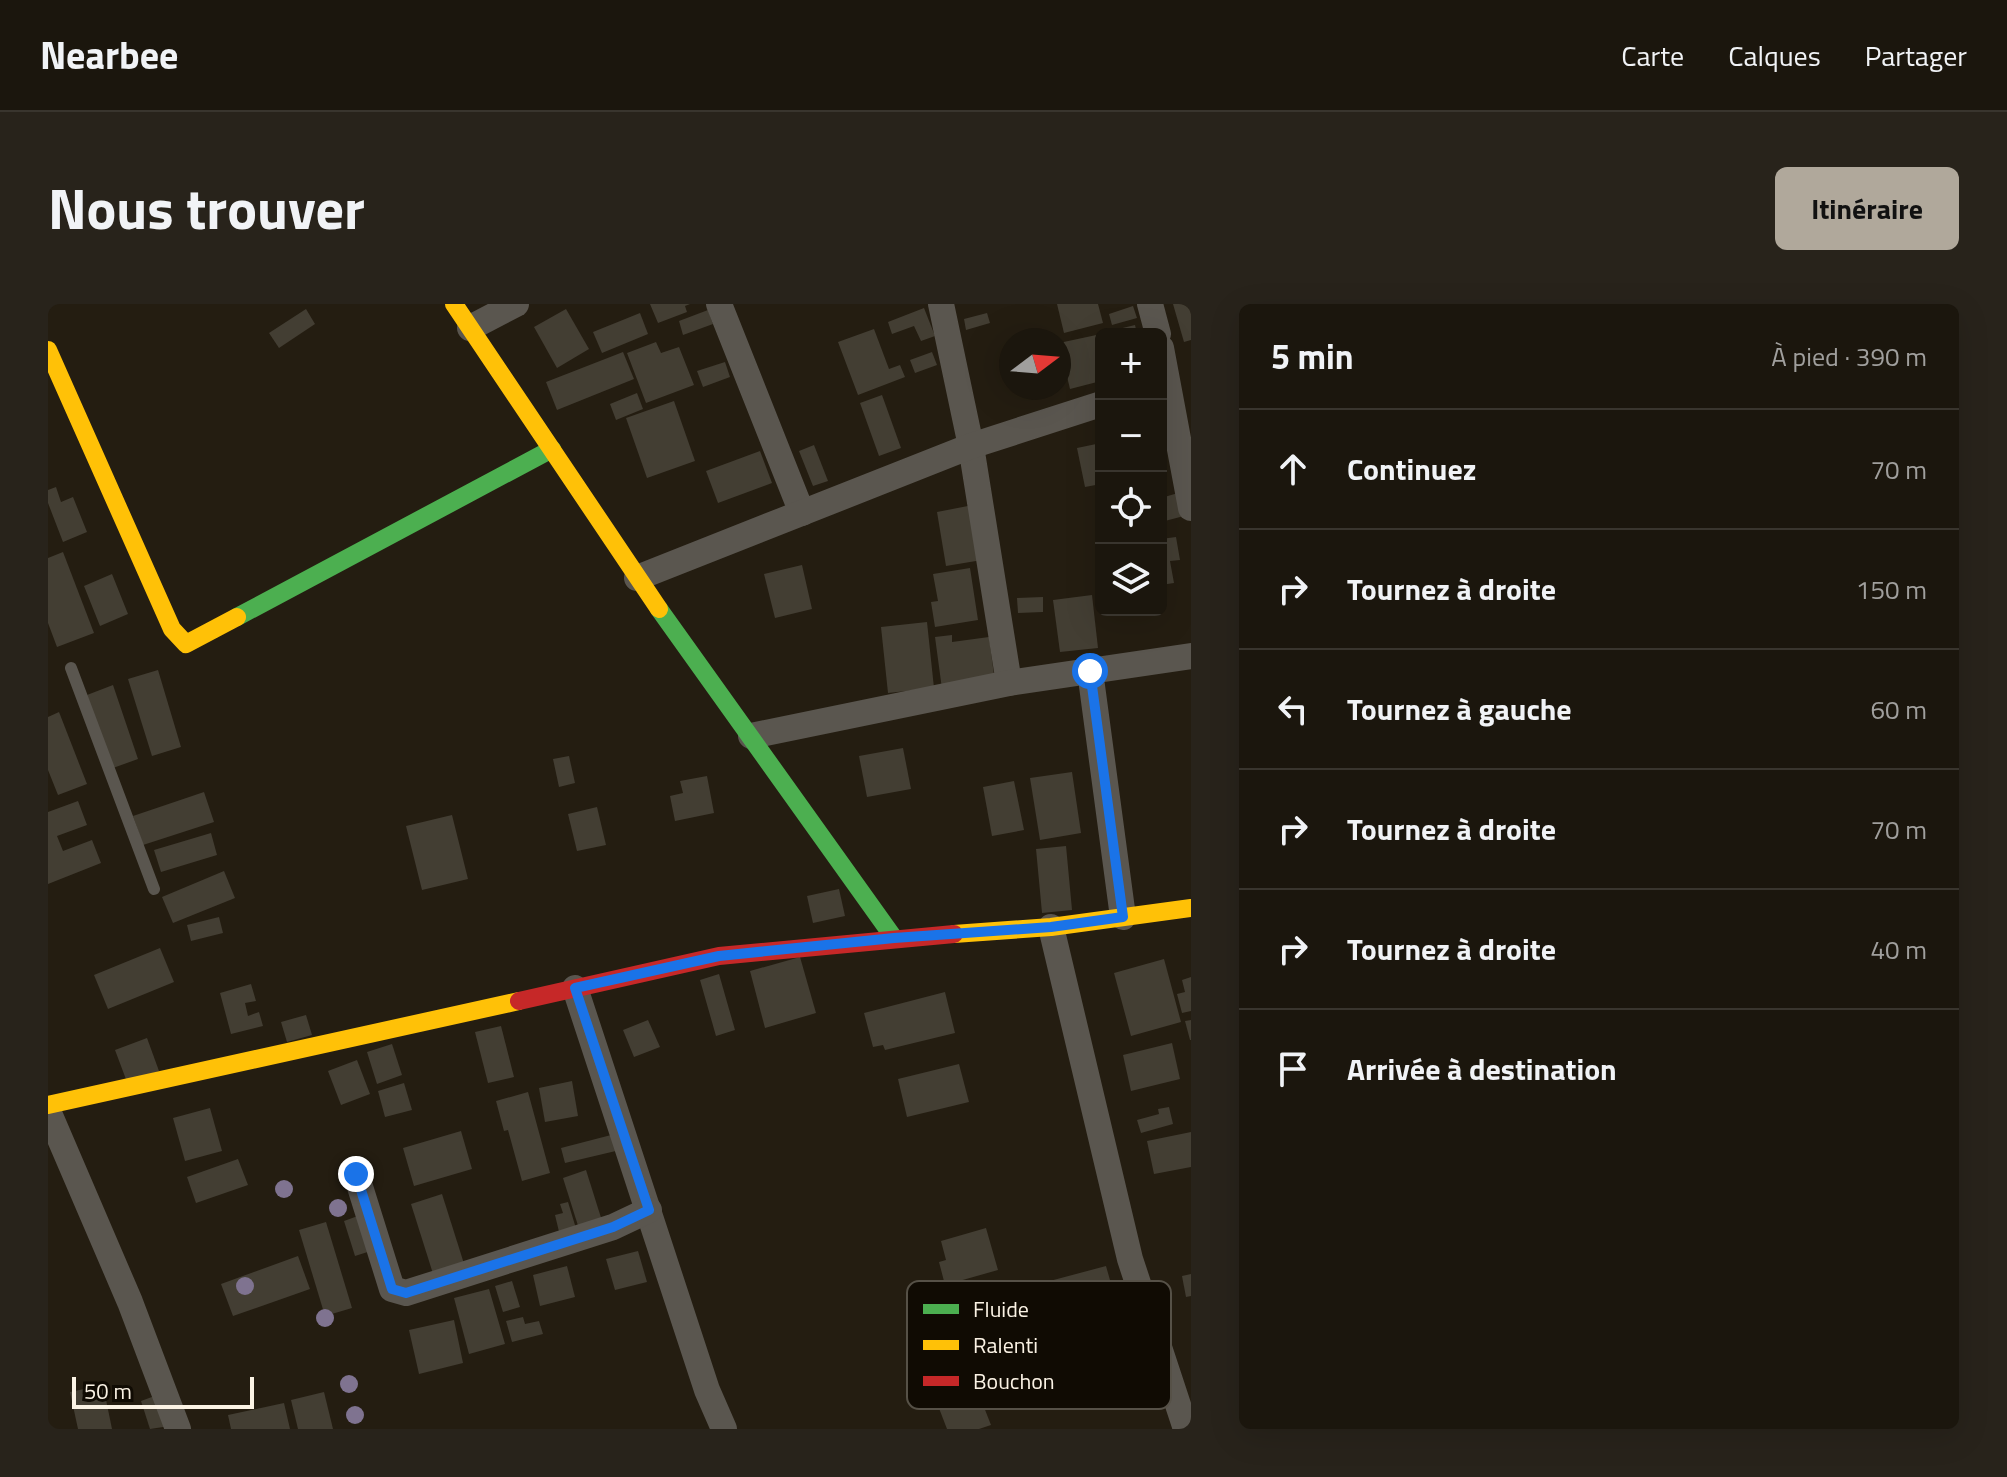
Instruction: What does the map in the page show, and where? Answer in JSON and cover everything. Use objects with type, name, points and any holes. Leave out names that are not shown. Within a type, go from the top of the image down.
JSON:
[{"type":"street","points":[[454,304],[637,578],[894,938]]},
{"type":"street","points":[[470,328],[516,304]]},
{"type":"street","points":[[719,304],[802,513]]},
{"type":"street","points":[[941,304],[971,446],[1009,683]]},
{"type":"street","points":[[1150,304],[1156,328]]},
{"type":"street","points":[[48,350],[172,629],[186,644],[552,449]]},
{"type":"street","points":[[1174,380],[1191,508]]},
{"type":"street","points":[[637,578],[971,446],[1095,406]]},
{"type":"street","points":[[751,736],[1009,683],[1191,656]]},
{"type":"street","points":[[1090,671],[1123,917]]},
{"type":"street","points":[[48,1105],[719,956],[894,938],[1051,927],[1191,908]]},
{"type":"street","points":[[1051,927],[1137,1281]]},
{"type":"street","points":[[575,988],[707,1390],[724,1429]]},
{"type":"street","points":[[48,1111],[130,1302],[178,1429]]},
{"type":"street","points":[[356,1174],[392,1289],[406,1293],[613,1227],[649,1210]]},
{"type":"street","points":[[1171,1383],[1186,1429]]},
{"type":"lane","points":[[71,668],[154,889]]},
{"type":"building","points":[[650,304],[690,304],[685,306],[687,312],[658,323]]},
{"type":"building","points":[[1057,304],[1098,304],[1103,323],[1071,331],[1071,328],[1063,328]]},
{"type":"building","points":[[1173,304],[1191,304],[1191,340],[1184,342]]},
{"type":"building","points":[[1133,306],[1137,318],[1112,325],[1109,314]]},
{"type":"building","points":[[924,308],[935,336],[921,341],[914,326],[892,334],[888,322]]},
{"type":"building","points":[[306,309],[315,324],[279,348],[269,333]]},
{"type":"building","points":[[566,309],[589,349],[557,368],[534,327]]},
{"type":"building","points":[[708,310],[713,324],[683,335],[679,321]]},
{"type":"building","points":[[640,313],[648,334],[602,353],[593,332]]},
{"type":"building","points":[[987,313],[990,323],[966,330],[964,319]]},
{"type":"building","points":[[874,329],[889,369],[900,365],[905,377],[858,395],[838,342]]},
{"type":"building","points":[[1095,335],[1095,383],[1071,389],[1071,340]]},
{"type":"building","points":[[656,342],[661,353],[679,347],[694,385],[646,403],[627,353]]},
{"type":"building","points":[[623,352],[634,379],[557,410],[546,382]]},
{"type":"building","points":[[932,352],[937,365],[915,373],[910,360]]},
{"type":"building","points":[[725,362],[730,377],[703,387],[697,371]]},
{"type":"building","points":[[637,393],[643,409],[616,420],[610,404]]},
{"type":"building","points":[[882,395],[901,448],[879,456],[860,403]]},
{"type":"building","points":[[674,401],[695,461],[647,478],[626,418]]},
{"type":"building","points":[[1095,444],[1095,485],[1085,487],[1077,448]]},
{"type":"building","points":[[814,445],[828,481],[813,486],[799,451]]},
{"type":"building","points":[[760,451],[772,483],[718,503],[706,471]]},
{"type":"building","points":[[56,487],[61,502],[73,497],[87,532],[63,542],[48,503],[48,490]]},
{"type":"building","points":[[1178,493],[1184,516],[1167,520],[1167,496]]},
{"type":"building","points":[[973,505],[982,560],[946,566],[937,512]]},
{"type":"building","points":[[1176,537],[1180,560],[1170,561],[1174,583],[1167,584],[1167,544],[1167,538]]},
{"type":"building","points":[[63,552],[94,633],[57,647],[48,623],[48,558]]},
{"type":"building","points":[[802,565],[812,609],[775,618],[764,574]]},
{"type":"building","points":[[970,568],[978,620],[935,627],[931,602],[938,601],[933,574]]},
{"type":"building","points":[[112,574],[128,614],[100,626],[84,586]]},
{"type":"building","points":[[1092,595],[1098,648],[1060,652],[1053,600]]},
{"type":"building","points":[[1043,597],[1043,612],[1018,613],[1017,598]]},
{"type":"building","points":[[927,622],[934,688],[888,693],[881,627]]},
{"type":"building","points":[[952,635],[952,642],[989,637],[995,683],[942,689],[935,637]]},
{"type":"building","points":[[158,670],[181,747],[152,756],[128,679]]},
{"type":"building","points":[[113,685],[138,759],[113,768],[87,695]]},
{"type":"building","points":[[59,712],[87,784],[58,795],[48,770],[48,717]]},
{"type":"building","points":[[903,748],[911,789],[867,797],[859,756]]},
{"type":"building","points":[[569,756],[575,783],[559,787],[553,759]]},
{"type":"building","points":[[1072,772],[1081,833],[1040,840],[1030,778]]},
{"type":"building","points":[[707,776],[714,813],[675,821],[670,796],[683,793],[680,781]]},
{"type":"building","points":[[1014,781],[1024,830],[992,836],[983,787]]},
{"type":"building","points":[[204,792],[214,822],[143,845],[133,816]]},
{"type":"building","points":[[78,801],[87,825],[57,836],[63,851],[92,840],[101,863],[48,884],[48,812]]},
{"type":"building","points":[[597,807],[606,845],[577,851],[568,814]]},
{"type":"building","points":[[452,815],[468,879],[422,890],[406,826]]},
{"type":"building","points":[[211,833],[217,855],[161,872],[154,850]]},
{"type":"building","points":[[1066,846],[1072,910],[1042,913],[1036,849]]},
{"type":"building","points":[[224,871],[235,898],[173,923],[162,897]]},
{"type":"building","points":[[839,889],[845,916],[813,923],[807,896]]},
{"type":"building","points":[[219,917],[223,933],[191,941],[187,925]]},
{"type":"building","points":[[160,948],[174,982],[108,1009],[94,975]]},
{"type":"building","points":[[800,957],[816,1013],[765,1028],[750,971]]},
{"type":"building","points":[[1164,959],[1181,1022],[1131,1036],[1114,973]]},
{"type":"building","points":[[719,974],[735,1030],[716,1036],[700,980]]},
{"type":"building","points":[[1191,977],[1191,1011],[1182,1013],[1177,994],[1185,992],[1182,980]]},
{"type":"building","points":[[251,984],[256,1001],[245,1003],[248,1016],[259,1012],[263,1026],[231,1034],[220,993]]},
{"type":"building","points":[[945,992],[955,1033],[885,1050],[883,1045],[873,1047],[864,1013]]},
{"type":"building","points":[[306,1015],[312,1035],[287,1042],[281,1022]]},
{"type":"building","points":[[648,1020],[660,1047],[634,1057],[623,1030]]},
{"type":"building","points":[[1191,1020],[1191,1040],[1190,1040],[1185,1021]]},
{"type":"building","points":[[501,1026],[514,1077],[488,1083],[475,1032]]},
{"type":"building","points":[[147,1038],[159,1071],[127,1082],[115,1050]]},
{"type":"building","points":[[1172,1043],[1180,1079],[1131,1091],[1123,1055]]},
{"type":"building","points":[[392,1044],[402,1075],[377,1084],[367,1052]]},
{"type":"building","points":[[357,1060],[370,1094],[341,1105],[328,1071]]},
{"type":"building","points":[[959,1064],[969,1102],[907,1117],[898,1079]]},
{"type":"building","points":[[572,1081],[578,1116],[545,1122],[539,1088]]},
{"type":"building","points":[[404,1083],[412,1110],[385,1117],[378,1091]]},
{"type":"building","points":[[528,1092],[550,1173],[522,1181],[508,1130],[504,1131],[496,1101]]},
{"type":"building","points":[[1169,1107],[1173,1124],[1141,1133],[1137,1120],[1159,1114],[1158,1109]]},
{"type":"building","points":[[210,1108],[222,1151],[185,1161],[173,1118]]},
{"type":"building","points":[[461,1131],[472,1169],[414,1186],[403,1148]]},
{"type":"building","points":[[1191,1132],[1191,1167],[1154,1174],[1147,1141]]},
{"type":"building","points":[[615,1134],[620,1150],[565,1163],[561,1148]]},
{"type":"building","points":[[238,1159],[248,1185],[196,1203],[187,1177]]},
{"type":"building","points":[[586,1170],[603,1224],[580,1232],[563,1178]]},
{"type":"building","points":[[442,1194],[466,1270],[435,1280],[411,1204]]},
{"type":"building","points":[[568,1202],[578,1235],[561,1240],[555,1215],[563,1213],[560,1204]]},
{"type":"building","points":[[366,1213],[377,1249],[355,1256],[344,1221]]},
{"type":"building","points":[[326,1222],[352,1308],[325,1316],[299,1230]]},
{"type":"building","points":[[986,1228],[998,1270],[959,1281],[944,1281],[939,1262],[946,1260],[941,1241]]},
{"type":"building","points":[[638,1251],[647,1282],[615,1290],[606,1259]]},
{"type":"building","points":[[298,1256],[310,1289],[233,1316],[221,1284]]},
{"type":"building","points":[[567,1266],[575,1297],[540,1306],[533,1275]]},
{"type":"building","points":[[1106,1266],[1110,1281],[1050,1281]]},
{"type":"building","points":[[1191,1274],[1191,1296],[1186,1297],[1182,1276]]},
{"type":"building","points":[[512,1281],[520,1307],[503,1312],[495,1286]]},
{"type":"building","points":[[489,1289],[505,1344],[469,1354],[454,1298]]},
{"type":"building","points":[[523,1317],[525,1324],[539,1321],[543,1334],[512,1342],[506,1321]]},
{"type":"building","points":[[454,1320],[463,1363],[419,1374],[409,1330]]},
{"type":"building","points":[[103,1385],[112,1429],[78,1429],[70,1392]]},
{"type":"building","points":[[324,1392],[333,1429],[298,1429],[291,1400]]},
{"type":"building","points":[[160,1394],[170,1426],[150,1429],[141,1401]]},
{"type":"building","points":[[284,1403],[290,1429],[231,1429],[228,1415]]},
{"type":"building","points":[[939,1409],[985,1409],[991,1425],[979,1429],[947,1429]]},
{"type":"traffic: fast","points":[[237,617],[552,449]]},
{"type":"traffic: fast","points":[[659,609],[894,938]]},
{"type":"traffic: slow","points":[[454,304],[659,609]]},
{"type":"traffic: slow","points":[[48,350],[172,629],[186,644],[237,617]]},
{"type":"traffic: slow","points":[[954,934],[1051,927],[1191,908]]},
{"type":"traffic: slow","points":[[48,1105],[519,1001]]},
{"type":"traffic: jam","points":[[519,1001],[719,956],[954,934]]},
{"type":"route","points":[[356,1174],[392,1289],[406,1293],[613,1227],[649,1210],[575,988],[719,956],[894,938],[1051,927],[1123,917],[1090,671]]}]
